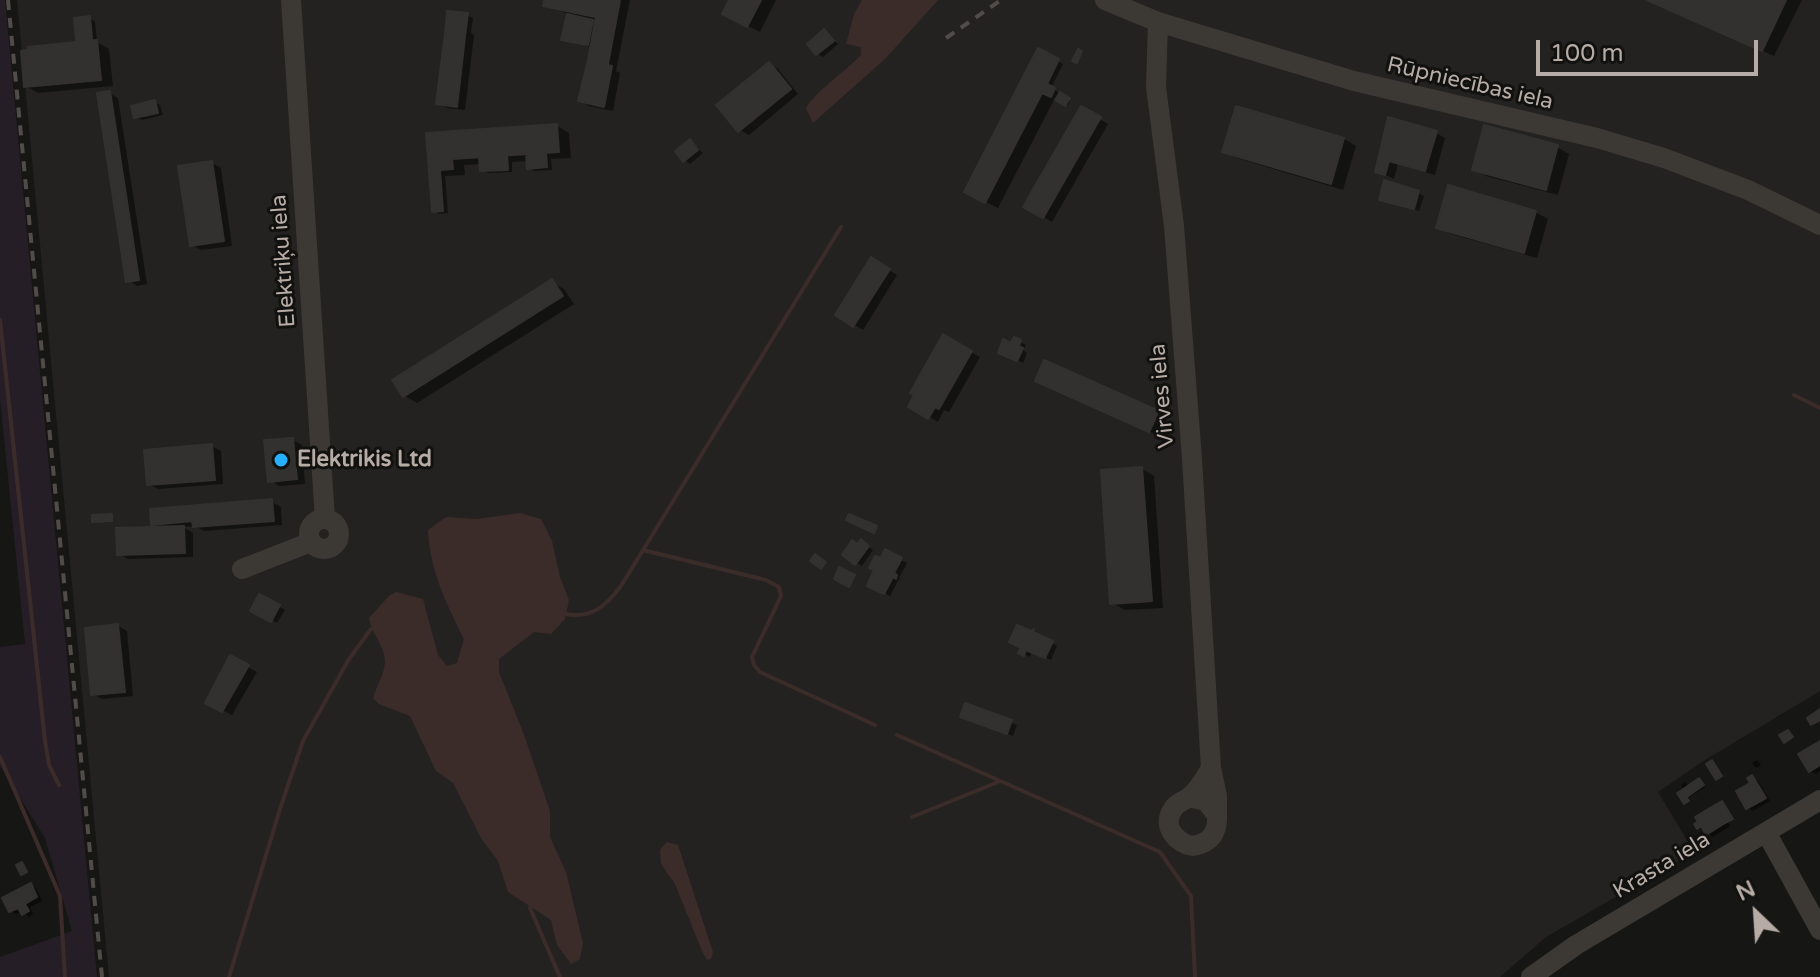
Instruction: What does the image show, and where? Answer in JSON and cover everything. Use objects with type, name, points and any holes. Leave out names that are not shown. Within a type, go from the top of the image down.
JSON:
[{"type":"street","name":"Elektriķu iela","points":[[242,569],[311,542],[324,549],[337,542],[338,527],[325,519],[291,0]]},
{"type":"street","name":"Rūpniecības iela","points":[[1105,0],[1158,22],[1354,81],[1597,138],[1664,158],[1748,190],[1820,225]]},
{"type":"street","name":"Virves iela","points":[[1158,22],[1156,87],[1174,226],[1211,768],[1217,796],[1217,815]]},
{"type":"street","points":[[1189,797],[1206,801],[1217,815],[1215,833],[1202,845],[1184,844],[1171,832],[1169,824],[1174,807],[1189,797],[1211,768]]},
{"type":"street","name":"Krasta iela","points":[[1531,977],[1576,945],[1820,800]]},
{"type":"street","points":[[1766,832],[1820,930]]},
{"type":"shaded area","points":[[0,0],[5,0],[97,977],[0,977],[0,957],[72,931],[45,838],[0,766],[0,647],[25,644],[0,399]]},
{"type":"shaded area","points":[[17,0],[1820,0],[1820,691],[1658,792],[1694,852],[1546,937],[1500,977],[109,977]]},
{"type":"shaded area","points":[[862,0],[938,0],[885,59],[813,123],[806,108],[810,102],[861,55],[861,47],[846,44],[854,14]]},
{"type":"shaded area","points":[[520,513],[541,519],[552,541],[569,600],[565,619],[551,634],[534,632],[499,659],[499,672],[550,811],[550,837],[566,872],[583,943],[580,959],[571,964],[557,945],[551,920],[508,892],[498,861],[481,838],[453,783],[436,771],[410,716],[379,704],[373,698],[385,660],[369,618],[396,592],[423,599],[438,655],[447,666],[457,663],[464,639],[436,573],[428,530],[446,517],[477,519]]},
{"type":"shaded area","points":[[667,842],[678,845],[713,952],[711,959],[707,960],[702,951],[675,884],[661,864],[660,850]]},
{"type":"building","points":[[544,0],[599,0],[595,17],[543,6]]},
{"type":"building","points":[[599,0],[620,0],[608,64],[588,60]]},
{"type":"building","points":[[729,0],[761,0],[747,27],[722,14]]},
{"type":"building","points":[[1647,0],[1786,0],[1762,51]]},
{"type":"building","points":[[447,11],[468,13],[466,28],[446,26]]},
{"type":"building","points":[[567,14],[593,20],[588,45],[561,40]]},
{"type":"building","points":[[90,16],[92,39],[76,40],[74,18]]},
{"type":"building","points":[[446,26],[466,28],[457,107],[436,104]]},
{"type":"building","points":[[824,29],[834,41],[816,55],[807,44]]},
{"type":"building","points":[[97,40],[101,80],[24,87],[21,51],[28,50],[28,47]]},
{"type":"building","points":[[1038,48],[1059,59],[1047,84],[1025,73]]},
{"type":"building","points":[[1078,49],[1082,51],[1077,63],[1072,61]]},
{"type":"building","points":[[588,60],[612,66],[604,107],[578,101]]},
{"type":"building","points":[[769,62],[791,89],[738,132],[716,105]]},
{"type":"building","points":[[1025,73],[1055,88],[1051,97],[1042,93],[985,203],[964,192]]},
{"type":"building","points":[[110,91],[139,280],[126,282],[97,93]]},
{"type":"building","points":[[1060,92],[1070,98],[1065,106],[1055,100]]},
{"type":"building","points":[[155,100],[158,113],[134,118],[131,106]]},
{"type":"building","points":[[1081,106],[1101,117],[1043,218],[1023,207]]},
{"type":"building","points":[[1236,106],[1344,138],[1331,184],[1222,152]]},
{"type":"building","points":[[1388,117],[1437,131],[1425,171],[1389,161],[1385,175],[1375,172]]},
{"type":"building","points":[[557,124],[559,152],[452,159],[453,169],[429,171],[426,133]]},
{"type":"building","points":[[1484,125],[1558,145],[1546,190],[1472,170]]},
{"type":"building","points":[[690,139],[698,150],[683,162],[675,151]]},
{"type":"building","points":[[546,153],[547,167],[527,169],[526,154]]},
{"type":"building","points":[[507,155],[508,170],[480,171],[479,157]]},
{"type":"building","points":[[212,161],[224,241],[190,246],[178,166]]},
{"type":"building","points":[[440,170],[443,211],[432,212],[429,171]]},
{"type":"building","points":[[1384,180],[1419,191],[1414,209],[1379,200]]},
{"type":"building","points":[[1448,185],[1536,211],[1524,253],[1436,228]]},
{"type":"building","points":[[871,257],[890,269],[853,327],[835,315]]},
{"type":"building","points":[[552,279],[563,296],[403,397],[392,380]]},
{"type":"building","points":[[943,334],[972,351],[939,409],[935,407],[928,419],[908,407],[914,395],[910,393]]},
{"type":"building","points":[[1014,337],[1021,340],[1019,346],[1023,348],[1017,361],[998,353],[1003,339],[1011,343]]},
{"type":"building","points":[[1044,360],[1159,411],[1149,432],[1035,381]]},
{"type":"building","name":"Elektrikis Ltd","points":[[293,438],[297,479],[268,482],[264,440]]},
{"type":"building","points":[[212,444],[215,480],[147,485],[144,450]]},
{"type":"building","points":[[1142,467],[1152,601],[1110,604],[1101,470]]},
{"type":"building","points":[[272,499],[274,521],[193,527],[192,521],[151,525],[150,509]]},
{"type":"building","points":[[112,514],[112,521],[92,522],[92,515]]},
{"type":"building","points":[[849,514],[877,526],[874,533],[846,520]]},
{"type":"building","points":[[184,526],[185,553],[117,555],[116,528]]},
{"type":"building","points":[[861,539],[869,546],[855,565],[846,558]]},
{"type":"building","points":[[852,540],[857,544],[846,558],[842,555]]},
{"type":"building","points":[[885,549],[902,558],[894,573],[896,579],[893,577],[884,594],[867,586],[874,570],[869,568],[875,556],[881,558]]},
{"type":"building","points":[[815,554],[826,562],[821,569],[810,561]]},
{"type":"building","points":[[839,567],[855,575],[849,587],[834,579]]},
{"type":"building","points":[[259,594],[280,605],[271,622],[250,611]]},
{"type":"building","points":[[118,624],[125,692],[91,695],[85,628]]},
{"type":"building","points":[[1017,625],[1031,631],[1034,629],[1033,632],[1053,641],[1045,658],[1026,650],[1024,656],[1018,653],[1021,648],[1009,642]]},
{"type":"building","points":[[230,655],[249,665],[222,712],[205,703]]},
{"type":"building","points":[[965,703],[1012,720],[1007,734],[960,717]]},
{"type":"building","points":[[1820,709],[1820,720],[1811,725],[1807,718]]},
{"type":"building","points":[[1788,730],[1793,737],[1784,743],[1779,735]]},
{"type":"building","points":[[1820,741],[1820,765],[1809,772],[1798,754]]},
{"type":"building","points":[[1712,760],[1722,776],[1716,780],[1706,764]]},
{"type":"building","points":[[1752,775],[1766,798],[1746,809],[1736,791],[1750,783],[1747,778]]},
{"type":"building","points":[[1699,778],[1704,785],[1687,797],[1682,790]]},
{"type":"building","points":[[1682,790],[1689,801],[1684,804],[1677,793]]},
{"type":"building","points":[[1722,801],[1733,819],[1725,823],[1715,805]]},
{"type":"building","points":[[1715,805],[1725,823],[1706,835],[1701,826],[1697,829],[1695,817]]},
{"type":"building","points":[[22,862],[27,872],[21,875],[16,865]]},
{"type":"building","points":[[31,883],[37,897],[25,904],[29,911],[22,915],[18,908],[9,912],[2,898]]},
{"type":"waterway","points":[[566,614],[590,613],[610,600],[621,586],[841,227]]},
{"type":"waterway","points":[[0,320],[45,741],[49,765],[59,785]]},
{"type":"waterway","points":[[1794,395],[1820,408]]},
{"type":"waterway","points":[[643,550],[766,580],[779,587],[781,596],[752,657],[754,665],[760,672],[875,725]]},
{"type":"waterway","points":[[229,977],[303,741],[349,659],[371,629]]},
{"type":"waterway","points":[[897,735],[1160,852],[1191,896],[1195,977]]},
{"type":"waterway","points":[[0,757],[60,896],[65,977]]},
{"type":"waterway","points":[[912,817],[998,782]]},
{"type":"waterway","points":[[530,908],[560,977]]},
{"type":"railway","points":[[8,0],[102,977]]},
{"type":"railway","points":[[946,38],[1001,0]]},
{"type":"place","name":"Elektrikis Ltd","points":[[281,460]]}]
